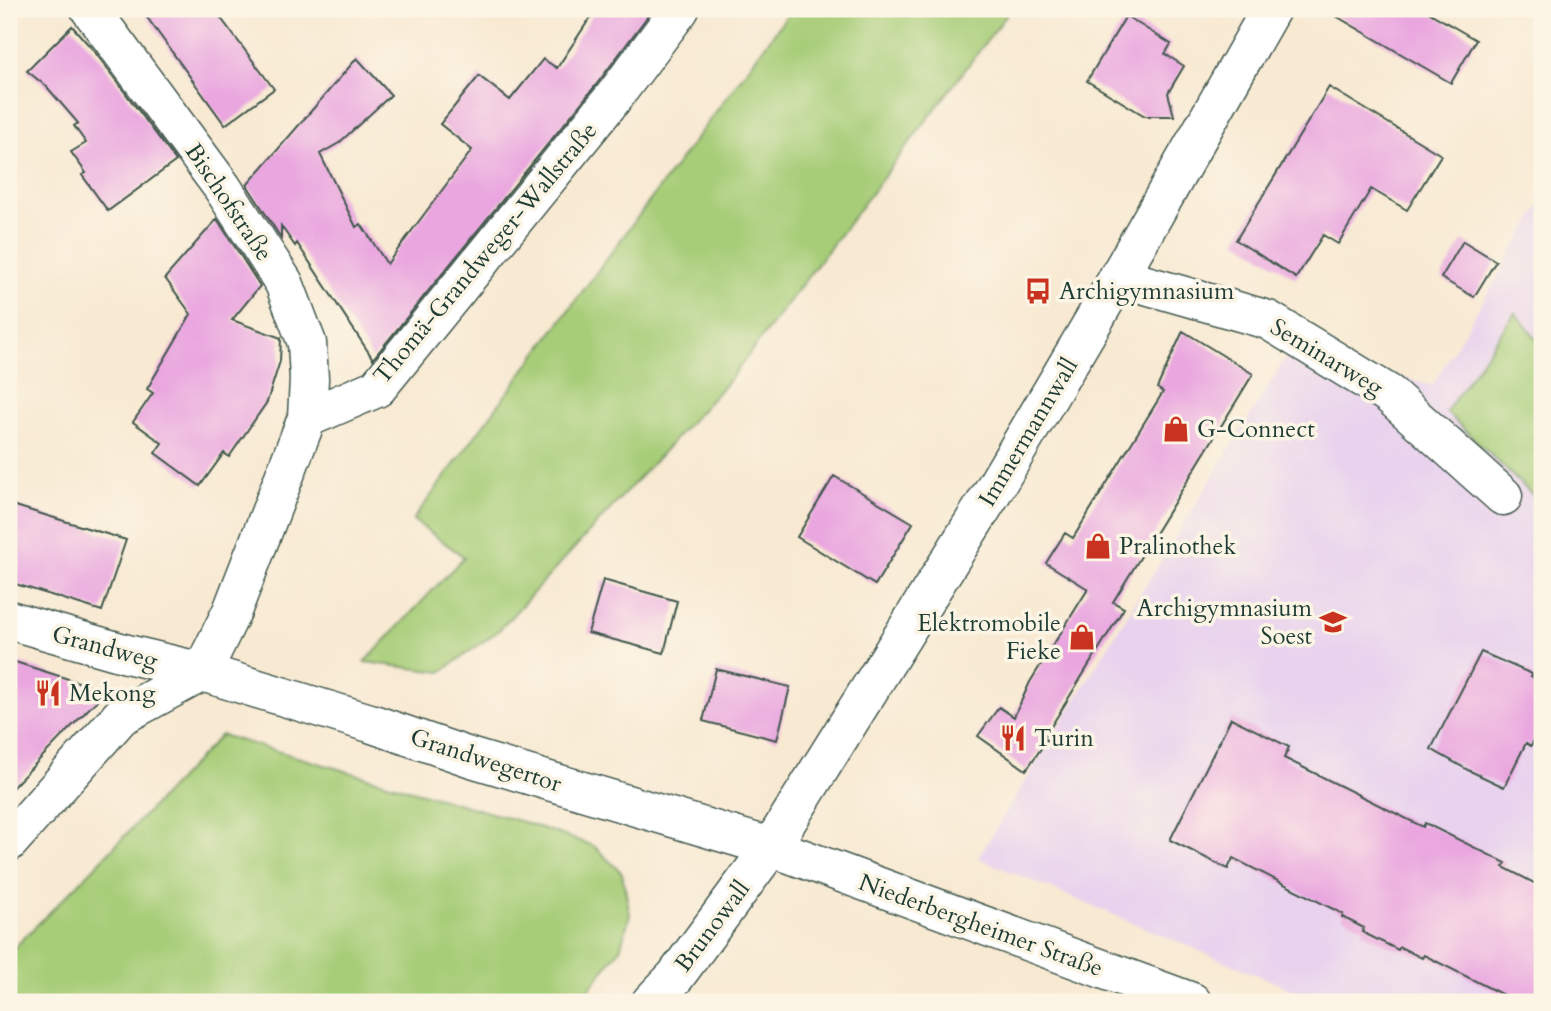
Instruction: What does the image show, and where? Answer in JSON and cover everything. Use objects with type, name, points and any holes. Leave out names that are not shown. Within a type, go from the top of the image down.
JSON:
[{"type":"street","name":"Bischofstraße","points":[[90,9],[222,187],[284,283],[307,343],[307,418]]},
{"type":"street","name":"Thomä-Grandweger-Wallstraße","points":[[307,418],[377,388],[604,109],[680,9]]},
{"type":"street","name":"Immermannwall","points":[[771,847],[990,496],[1271,9]]},
{"type":"street","name":"Seminarweg","points":[[1118,277],[1268,320],[1389,394],[1503,496]]},
{"type":"street","points":[[9,842],[121,716],[202,672],[232,611],[307,418]]},
{"type":"street","name":"Grandweg","points":[[9,620],[127,654],[202,672]]},
{"type":"street","name":"Grandwegertor","points":[[202,672],[370,723],[472,758],[771,847]]},
{"type":"street","name":"Brunowall","points":[[651,1002],[675,976],[771,847]]},
{"type":"street","name":"Niederbergheimer Straße","points":[[771,847],[1192,1002]]},
{"type":"shaded area","name":"Archigymnasium Soest","points":[[1542,203],[1542,1002],[1322,1002],[978,858],[1293,346],[1432,386]]},
{"type":"green space","points":[[792,9],[1011,9],[731,378],[498,631],[441,672],[365,662],[464,557],[413,520]]},
{"type":"green space","points":[[1515,313],[1542,345],[1542,504],[1446,412]]},
{"type":"green space","points":[[221,735],[533,825],[594,846],[622,873],[630,915],[620,949],[579,1002],[9,1002],[9,953]]},
{"type":"building","points":[[141,9],[214,9],[274,89],[225,125]]},
{"type":"building","points":[[596,9],[653,9],[596,85],[373,359],[297,243],[295,246],[281,226],[281,238],[247,185],[357,58],[391,95],[339,143],[320,154],[356,227],[361,224],[387,264],[472,150],[440,124],[479,76],[510,100],[543,59],[557,68]]},
{"type":"building","points":[[1324,9],[1423,9],[1476,40],[1451,83]]},
{"type":"building","points":[[1126,16],[1171,44],[1165,54],[1184,66],[1168,93],[1174,116],[1145,116],[1087,81]]},
{"type":"building","points":[[72,26],[94,51],[176,161],[108,211],[82,175],[86,173],[71,152],[86,143],[74,126],[78,123],[47,87],[27,71]]},
{"type":"building","points":[[1329,87],[1441,155],[1407,210],[1371,189],[1338,244],[1323,235],[1296,278],[1236,240]]},
{"type":"building","points":[[217,219],[260,286],[232,320],[281,338],[280,361],[267,402],[229,457],[224,453],[200,486],[155,453],[162,443],[133,422],[153,393],[147,389],[191,314],[165,278]]},
{"type":"building","points":[[1463,241],[1496,261],[1474,297],[1441,278]]},
{"type":"building","points":[[1183,331],[1253,374],[1113,602],[1124,608],[1044,738],[1047,740],[1026,770],[978,736],[999,707],[1014,717],[1030,682],[1088,589],[1046,563],[1065,533],[1073,538],[1163,392],[1157,388]]},
{"type":"building","points":[[834,476],[913,523],[875,585],[797,537]]},
{"type":"building","points":[[9,504],[126,540],[102,611],[9,582]]},
{"type":"building","points":[[603,580],[677,601],[664,653],[588,633]]},
{"type":"building","points":[[1481,652],[1532,674],[1531,676],[1542,682],[1542,724],[1531,746],[1526,743],[1504,787],[1431,749]]},
{"type":"building","points":[[9,660],[106,691],[9,791]]},
{"type":"building","points":[[716,669],[790,687],[777,740],[703,721]]},
{"type":"building","points":[[1231,718],[1289,747],[1284,758],[1423,827],[1425,823],[1506,863],[1503,867],[1542,887],[1542,1002],[1517,1002],[1424,955],[1422,958],[1400,947],[1398,950],[1362,932],[1364,928],[1342,917],[1343,914],[1233,858],[1228,869],[1170,840]]},
{"type":"place","name":"Archigymnasium","points":[[1038,291]]},
{"type":"place","name":"G-Connect","points":[[1176,429]]},
{"type":"place","name":"Pralinothek","points":[[1098,546]]},
{"type":"place","name":"Archigymnasium Soest","points":[[1333,622]]},
{"type":"place","name":"Elektromobile Fieke","points":[[1082,637]]},
{"type":"place","name":"Mekong","points":[[48,693]]},
{"type":"place","name":"Turin","points":[[1013,738]]}]
